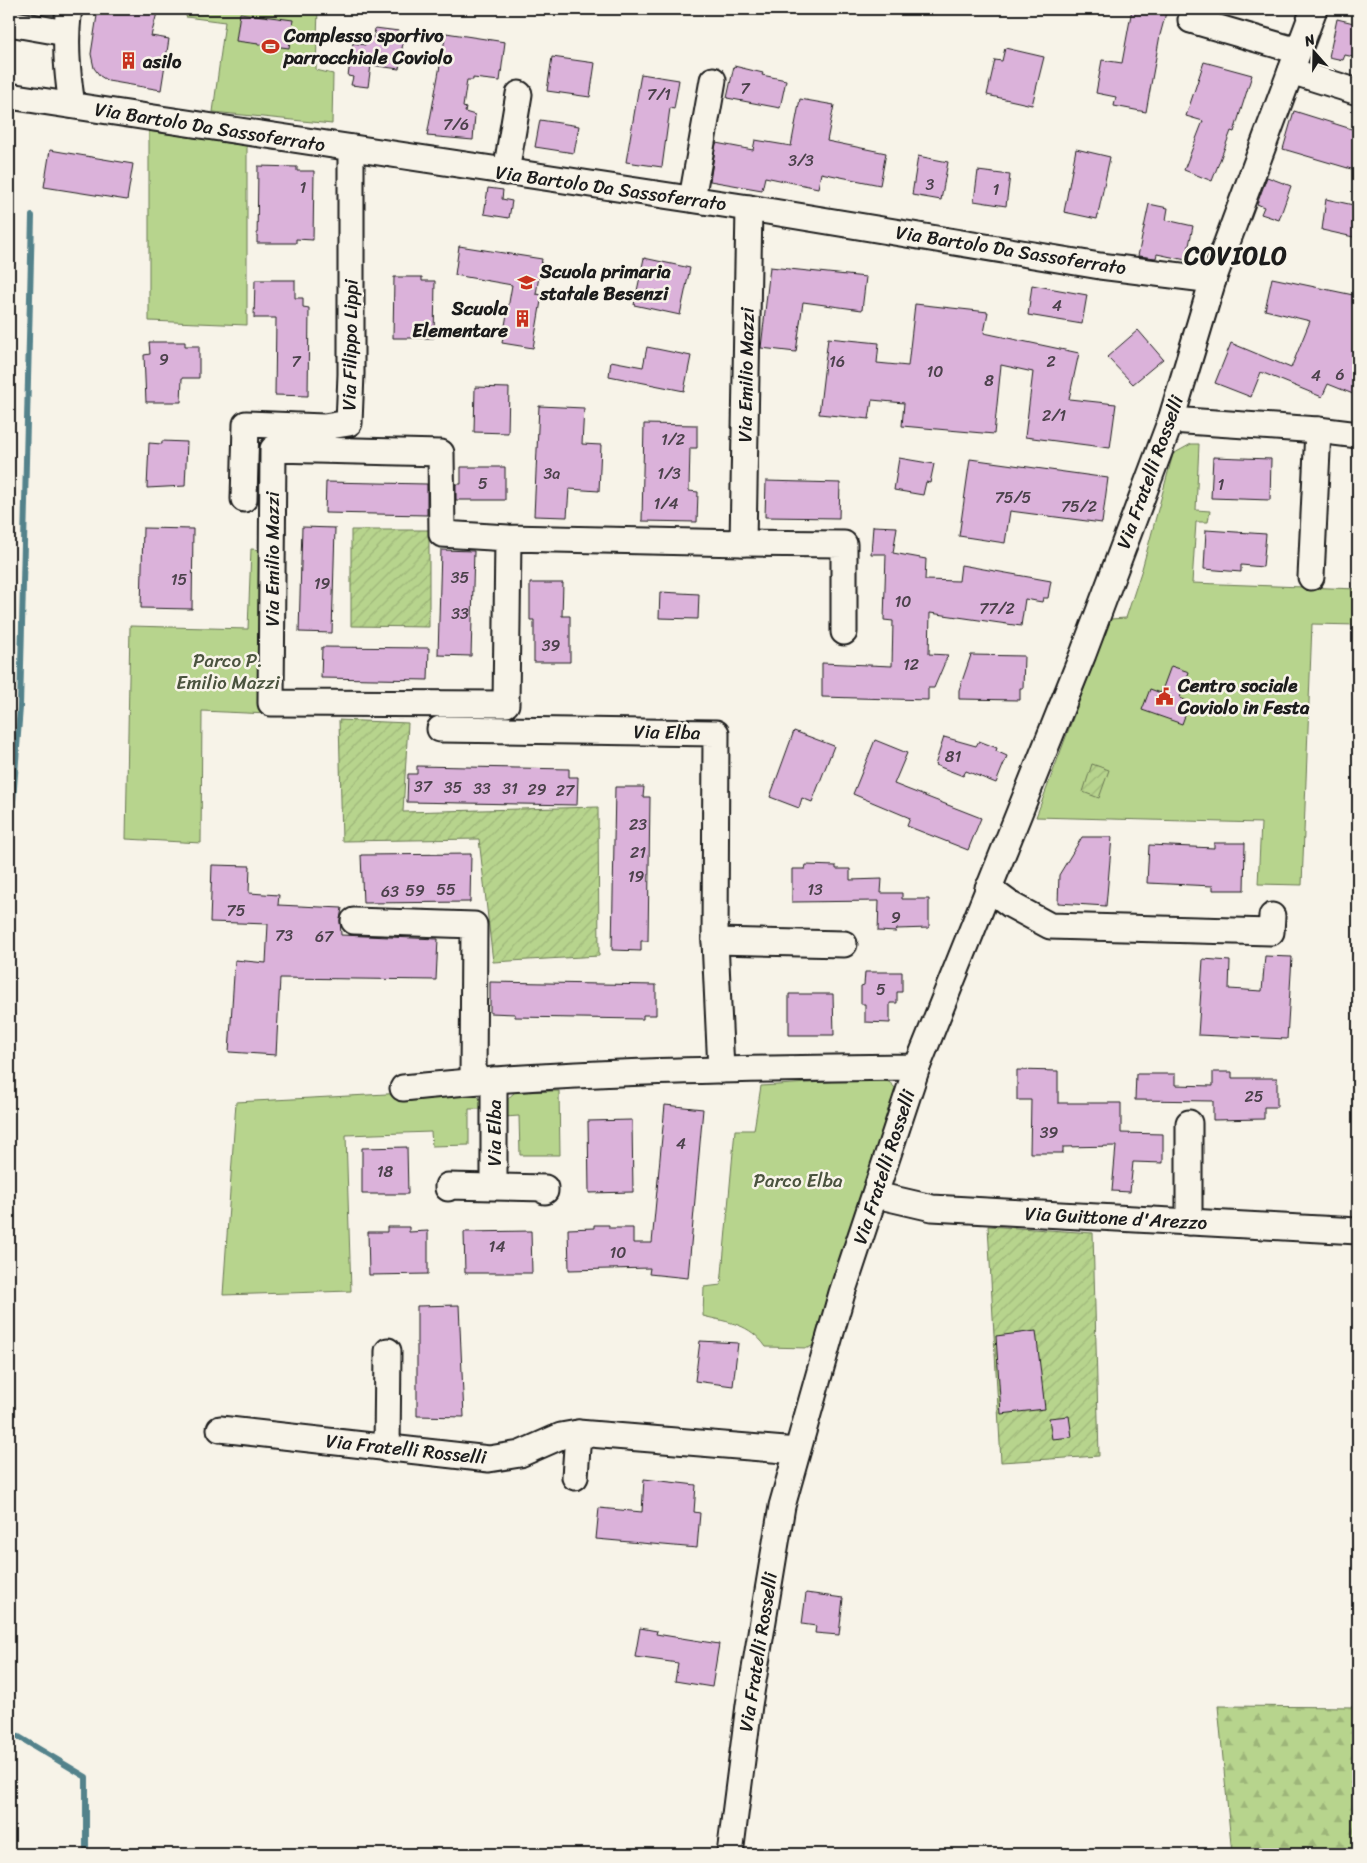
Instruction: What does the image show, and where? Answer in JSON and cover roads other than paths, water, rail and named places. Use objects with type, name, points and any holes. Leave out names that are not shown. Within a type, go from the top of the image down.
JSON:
[{"type":"street","points":[[1195,9],[1191,20],[1294,61],[1358,92]]},
{"type":"street","name":"Via Fratelli Rosselli","points":[[730,1854],[749,1705],[782,1506],[796,1451],[842,1294],[876,1196],[917,1067],[1084,654],[1171,420],[1212,280],[1314,9]]},
{"type":"street","points":[[9,23],[67,21],[67,73],[72,105]]},
{"type":"street","points":[[692,199],[713,80]]},
{"type":"street","points":[[506,172],[519,94]]},
{"type":"street","name":"Via Bartolo Da Sassoferrato","points":[[9,96],[692,199],[1100,266],[1212,280]]},
{"type":"street","name":"Via Filippo Lippi","points":[[244,499],[246,424],[324,427],[349,423],[351,374],[350,148]]},
{"type":"street","name":"Via Emilio Mazzi","points":[[743,543],[749,208]]},
{"type":"street","points":[[1171,420],[1318,430],[1358,435]]},
{"type":"street","points":[[1311,578],[1318,430]]},
{"type":"street","name":"Via Emilio Mazzi","points":[[508,538],[506,704],[272,703],[273,449],[441,453],[442,534],[508,538],[844,544],[844,632]]},
{"type":"street","name":"Via Elba","points":[[440,729],[716,733],[715,941],[721,1070]]},
{"type":"street","points":[[988,888],[1035,919],[1050,926],[1271,932],[1272,916]]},
{"type":"street","name":"Via Elba","points":[[354,921],[474,925],[483,1081],[494,1186]]},
{"type":"street","points":[[715,941],[844,944]]},
{"type":"street","name":"Via Elba","points":[[403,1088],[483,1081],[721,1070],[917,1067]]},
{"type":"street","points":[[1188,1123],[1189,1222]]},
{"type":"street","name":"Via Elba","points":[[448,1188],[448,1186],[494,1186],[545,1188],[545,1191]]},
{"type":"street","name":"Via Guittone d'Arezzo","points":[[876,1196],[932,1208],[1358,1231]]},
{"type":"street","points":[[386,1449],[388,1351]]},
{"type":"street","name":"Via Fratelli Rosselli","points":[[220,1429],[489,1460],[520,1454],[561,1436],[578,1433],[796,1451]]},
{"type":"street","points":[[575,1476],[578,1433]]},
{"type":"waterway","points":[[9,855],[20,707],[32,216]]},
{"type":"waterway","points":[[9,1731],[86,1777],[86,1854]]},
{"type":"place","name":"Complesso sportivo parrocchiale Coviolo","points":[[270,46]]},
{"type":"place","name":"asilo","points":[[129,61]]},
{"type":"place","name":"Scuola primaria statale Besenzi","points":[[526,282]]},
{"type":"place","name":"Scuola Elementare","points":[[522,319]]},
{"type":"place","name":"Centro sociale Coviolo in Festa","points":[[1164,696]]},
{"type":"district","name":"COVIOLO","points":[[1236,256]]},
{"type":"park label","name":"Parco P. Emilio Mazzi","points":[[228,671]]},
{"type":"park label","name":"Parco Elba","points":[[798,1180]]}]
